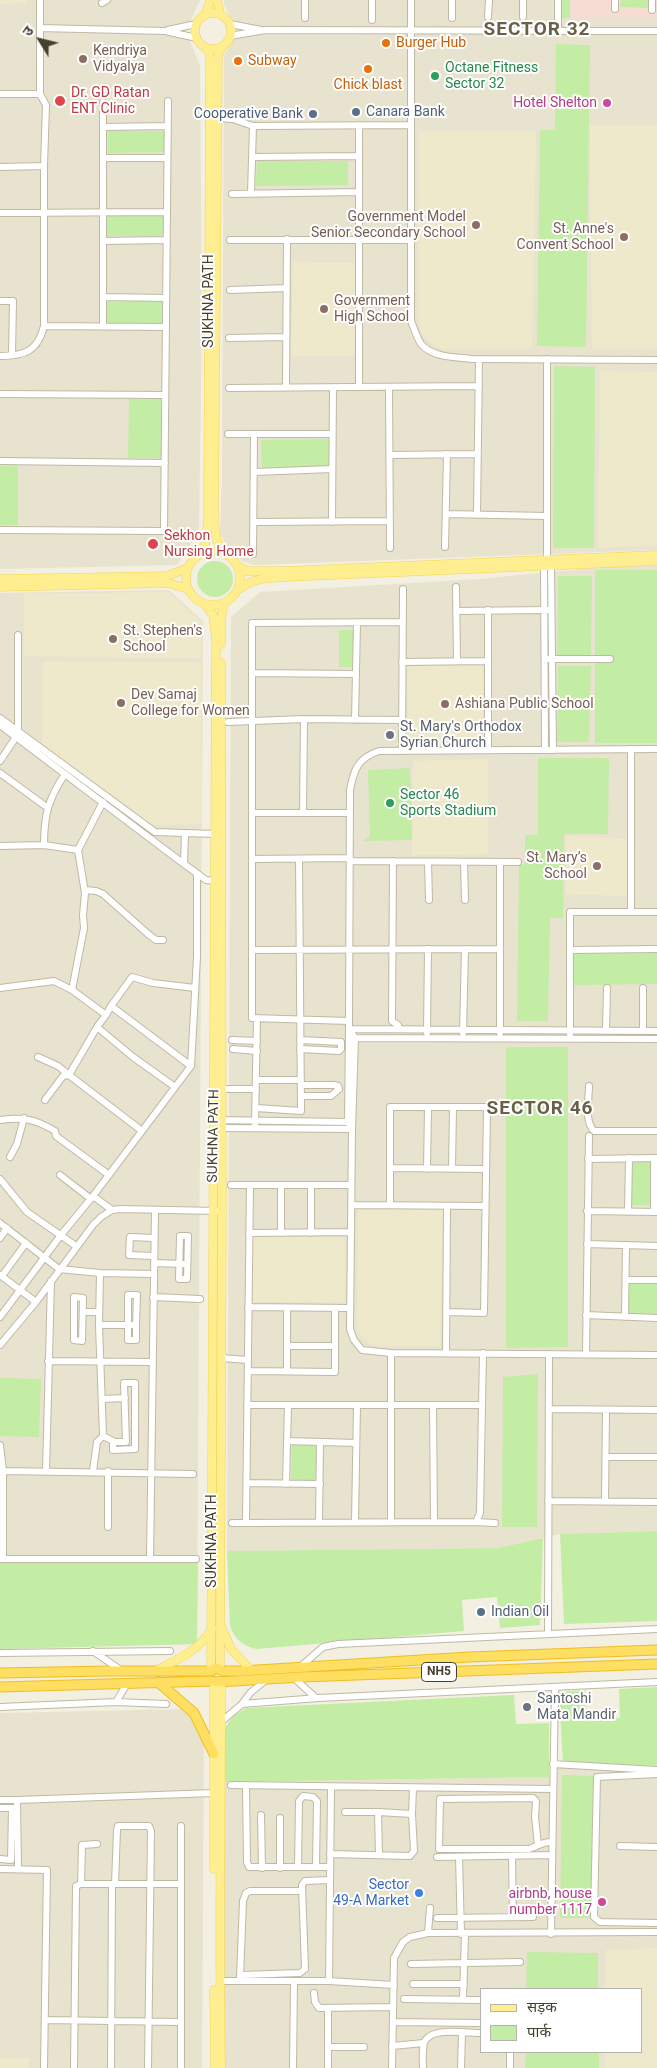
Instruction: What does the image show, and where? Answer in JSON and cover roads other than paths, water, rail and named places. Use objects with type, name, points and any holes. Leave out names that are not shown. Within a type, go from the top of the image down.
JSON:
[{"type":"highway","name":"NH5","points":[[0,1686],[158,1682],[217,1676],[251,1670],[469,1657],[657,1650]]},
{"type":"highway","name":"NH5","points":[[0,1673],[156,1671],[267,1679],[657,1664]]},
{"type":"highway","points":[[158,1682],[194,1713],[214,1754]]},
{"type":"main road","points":[[206,14],[210,0]]},
{"type":"main road","points":[[217,0],[220,14],[230,24],[230,36],[222,47],[214,49],[205,47],[197,38],[196,24],[206,14],[220,14]]},
{"type":"main road","name":"SUKHNA PATH","points":[[199,555],[205,545],[208,522],[210,59],[209,52],[205,47]]},
{"type":"main road","name":"SUKHNA PATH","points":[[222,47],[218,55],[214,522],[217,540],[223,552]]},
{"type":"main road","points":[[0,580],[167,576],[188,568],[199,555],[213,551],[223,552],[246,571],[657,561]]},
{"type":"main road","points":[[188,568],[186,579],[188,589],[194,598],[214,606],[230,599],[249,582],[285,576],[547,564],[657,555]]},
{"type":"main road","points":[[237,564],[240,577],[238,590]]},
{"type":"main road","points":[[0,587],[168,583],[188,589]]},
{"type":"main road","name":"SUKHNA PATH","points":[[217,1676],[212,1629],[213,1211],[217,1124],[222,843],[221,619],[224,603]]},
{"type":"main road","name":"SUKHNA PATH","points":[[205,604],[213,615],[216,638],[217,1124],[222,1211],[220,1622],[217,1676]]},
{"type":"main road","points":[[220,1622],[230,1649],[251,1670]]},
{"type":"main road","points":[[156,1671],[193,1651],[205,1640],[212,1629]]},
{"type":"main road","points":[[217,1676],[222,1767],[219,1877],[221,2068]]},
{"type":"main road","points":[[215,2068],[214,1754],[217,1676]]},
{"type":"street","points":[[0,356],[23,354],[32,349],[39,340],[44,326],[46,105],[40,94],[40,0]]},
{"type":"street","points":[[305,0],[305,18]]},
{"type":"street","points":[[372,0],[372,20]]},
{"type":"street","points":[[411,0],[411,321],[421,344],[441,355],[479,359],[657,360]]},
{"type":"street","points":[[452,0],[452,18]]},
{"type":"street","points":[[488,17],[489,0]]},
{"type":"street","points":[[523,0],[523,17]]},
{"type":"street","points":[[558,0],[558,31]]},
{"type":"street","points":[[615,0],[615,9]]},
{"type":"street","points":[[652,0],[652,10]]},
{"type":"street","points":[[164,31],[196,24]]},
{"type":"street","points":[[230,24],[265,30],[657,31]]},
{"type":"street","points":[[40,28],[164,31],[197,38]]},
{"type":"street","points":[[230,36],[265,30]]},
{"type":"street","points":[[0,94],[40,94]]},
{"type":"street","points":[[0,530],[164,531],[168,101]]},
{"type":"street","points":[[103,102],[103,326]]},
{"type":"street","points":[[218,118],[233,119],[253,126],[411,125]]},
{"type":"street","points":[[359,125],[359,387]]},
{"type":"street","points":[[103,127],[168,126]]},
{"type":"street","points":[[251,193],[253,126]]},
{"type":"street","points":[[252,157],[359,156]]},
{"type":"street","points":[[103,158],[168,158]]},
{"type":"street","points":[[0,167],[44,166]]},
{"type":"street","points":[[232,194],[359,192]]},
{"type":"street","points":[[0,214],[167,212]]},
{"type":"street","points":[[286,387],[287,239]]},
{"type":"street","points":[[103,241],[167,240]]},
{"type":"street","points":[[230,240],[411,240]]},
{"type":"street","points":[[230,290],[287,288]]},
{"type":"street","points":[[103,297],[166,298]]},
{"type":"street","points":[[0,301],[13,301],[12,355]]},
{"type":"street","points":[[44,326],[166,327]]},
{"type":"street","points":[[229,338],[286,338]]},
{"type":"street","points":[[476,515],[479,359]]},
{"type":"street","points":[[547,359],[547,564],[552,659],[553,750]]},
{"type":"street","points":[[229,388],[478,386]]},
{"type":"street","points":[[332,522],[333,388]]},
{"type":"street","points":[[389,388],[390,548]]},
{"type":"street","points":[[0,394],[165,395]]},
{"type":"street","points":[[228,434],[332,434]]},
{"type":"street","points":[[253,554],[255,522],[254,434]]},
{"type":"street","points":[[445,547],[447,454]]},
{"type":"street","points":[[390,455],[477,454]]},
{"type":"street","points":[[0,461],[165,463]]},
{"type":"street","points":[[254,472],[332,469]]},
{"type":"street","points":[[446,514],[547,516]]},
{"type":"street","points":[[255,522],[390,521]]},
{"type":"street","points":[[456,587],[457,661]]},
{"type":"street","points":[[402,750],[403,589]]},
{"type":"street","points":[[488,610],[488,750]]},
{"type":"street","points":[[456,611],[548,610]]},
{"type":"street","points":[[545,750],[544,659],[548,610]]},
{"type":"street","points":[[349,1021],[252,1018],[252,623],[402,622]]},
{"type":"street","points":[[356,720],[357,623]]},
{"type":"street","points":[[0,760],[17,734],[18,634]]},
{"type":"street","points":[[544,659],[610,659]]},
{"type":"street","points":[[402,662],[488,661]]},
{"type":"street","points":[[252,673],[356,674]]},
{"type":"street","points":[[0,718],[65,774],[206,880],[215,881]]},
{"type":"street","points":[[228,722],[304,719],[402,720]]},
{"type":"street","points":[[303,813],[304,719]]},
{"type":"street","points":[[0,725],[17,734],[154,832],[215,834]]},
{"type":"street","points":[[631,749],[631,912]]},
{"type":"street","points":[[352,1129],[348,1122],[350,790],[353,774],[358,764],[367,755],[379,751],[657,749]]},
{"type":"street","points":[[0,773],[48,808]]},
{"type":"street","points":[[44,845],[44,824],[48,808],[65,774]]},
{"type":"street","points":[[72,990],[84,928],[85,890],[78,850],[103,802]]},
{"type":"street","points":[[252,814],[350,813]]},
{"type":"street","points":[[184,864],[185,833]]},
{"type":"street","points":[[0,846],[44,845],[78,850]]},
{"type":"street","points":[[252,859],[299,858],[428,862],[518,862]]},
{"type":"street","points":[[256,1108],[301,1111],[299,858]]},
{"type":"street","points":[[393,861],[394,949],[392,1021],[398,1025],[399,1030]]},
{"type":"street","points":[[428,862],[429,900]]},
{"type":"street","points":[[464,862],[465,900]]},
{"type":"street","points":[[500,862],[500,1038]]},
{"type":"street","points":[[0,1317],[44,1256],[92,1197],[191,1066],[196,988],[198,874]]},
{"type":"street","points":[[85,890],[103,894],[148,934],[156,940],[163,940]]},
{"type":"street","points":[[570,1038],[570,912],[657,912]]},
{"type":"street","points":[[427,1038],[428,949]]},
{"type":"street","points":[[463,1038],[465,949]]},
{"type":"street","points":[[252,950],[500,949]]},
{"type":"street","points":[[570,950],[657,949]]},
{"type":"street","points":[[69,1075],[97,1027],[132,977],[153,983],[196,988]]},
{"type":"street","points":[[0,988],[54,981],[72,990],[106,1015]]},
{"type":"street","points":[[606,1030],[607,988]]},
{"type":"street","points":[[643,988],[643,1031]]},
{"type":"street","points":[[112,1006],[191,1066]]},
{"type":"street","points":[[255,1128],[257,1018]]},
{"type":"street","points":[[97,1027],[134,1057],[176,1087]]},
{"type":"street","points":[[349,1029],[657,1031]]},
{"type":"street","points":[[349,1029],[355,1038],[350,1329],[354,1340],[362,1350],[391,1353],[657,1354]]},
{"type":"street","points":[[355,1038],[657,1039]]},
{"type":"street","points":[[232,1040],[257,1041]]},
{"type":"street","points":[[300,1040],[341,1042],[342,1045],[339,1050],[300,1049]]},
{"type":"street","points":[[234,1049],[257,1051]]},
{"type":"street","points":[[38,1057],[58,1066],[142,1131]]},
{"type":"street","points":[[45,1100],[63,1076],[69,1075]]},
{"type":"street","points":[[257,1080],[334,1085],[338,1086],[339,1089],[331,1096],[301,1096]]},
{"type":"street","points":[[589,1086],[588,1120],[594,1131],[657,1131]]},
{"type":"street","points":[[226,1089],[256,1089]]},
{"type":"street","points":[[390,1205],[390,1107],[487,1107],[484,1313],[446,1312]]},
{"type":"street","points":[[427,1169],[428,1107]]},
{"type":"street","points":[[452,1169],[453,1107]]},
{"type":"street","points":[[0,1120],[24,1118],[38,1121],[55,1131],[56,1136],[109,1175]]},
{"type":"street","points":[[10,1157],[17,1144],[24,1118]]},
{"type":"street","points":[[217,1124],[255,1120],[348,1122]]},
{"type":"street","points":[[217,1124],[255,1128],[352,1129]]},
{"type":"street","points":[[586,1354],[588,1136]]},
{"type":"street","points":[[628,1212],[629,1158]]},
{"type":"street","points":[[587,1211],[655,1212],[656,1158],[588,1159]]},
{"type":"street","points":[[390,1168],[486,1169]]},
{"type":"street","points":[[60,1175],[112,1210]]},
{"type":"street","points":[[0,1179],[28,1212],[76,1246]]},
{"type":"street","points":[[231,1185],[351,1185]]},
{"type":"street","points":[[246,1522],[250,1185]]},
{"type":"street","points":[[281,1186],[281,1233]]},
{"type":"street","points":[[311,1186],[311,1233]]},
{"type":"street","points":[[351,1204],[486,1206]]},
{"type":"street","points":[[446,1353],[447,1206]]},
{"type":"street","points":[[0,1344],[36,1302],[76,1246],[101,1216],[112,1210],[121,1209],[222,1211]]},
{"type":"street","points":[[150,1559],[155,1210]]},
{"type":"street","points":[[0,1224],[59,1269],[100,1273],[154,1274]]},
{"type":"street","points":[[0,1238],[7,1228]]},
{"type":"street","points":[[249,1233],[351,1232]]},
{"type":"street","points":[[180,1236],[188,1236],[188,1264],[188,1279],[179,1279],[180,1236]]},
{"type":"street","points":[[154,1238],[130,1237],[129,1255],[154,1256]]},
{"type":"street","points":[[26,1243],[1,1276],[36,1302]]},
{"type":"street","points":[[587,1244],[657,1246]]},
{"type":"street","points":[[625,1317],[626,1245]]},
{"type":"street","points":[[154,1263],[188,1264]]},
{"type":"street","points":[[93,1471],[97,1442],[103,1436],[102,1362],[99,1325],[100,1273]]},
{"type":"street","points":[[626,1280],[657,1280]]},
{"type":"street","points":[[46,1471],[51,1281]]},
{"type":"street","points":[[128,1295],[136,1295],[136,1340],[128,1340],[128,1326],[128,1295]]},
{"type":"street","points":[[74,1297],[83,1298],[82,1312],[82,1340],[74,1340],[74,1297]]},
{"type":"street","points":[[153,1297],[200,1299]]},
{"type":"street","points":[[248,1308],[350,1308]]},
{"type":"street","points":[[287,1308],[287,1371]]},
{"type":"street","points":[[248,1371],[336,1372],[335,1308]]},
{"type":"street","points":[[82,1312],[99,1312]]},
{"type":"street","points":[[586,1315],[657,1318]]},
{"type":"street","points":[[99,1325],[136,1326]]},
{"type":"street","points":[[287,1346],[335,1346]]},
{"type":"street","points":[[391,1353],[391,1522]]},
{"type":"street","points":[[476,1522],[480,1513],[483,1353]]},
{"type":"street","points":[[548,1633],[549,1354]]},
{"type":"street","points":[[221,1358],[248,1360]]},
{"type":"street","points":[[48,1361],[152,1362]]},
{"type":"street","points":[[103,1436],[113,1441],[126,1442],[124,1383],[134,1382],[135,1449],[113,1450],[113,1441]]},
{"type":"street","points":[[102,1399],[125,1398]]},
{"type":"street","points":[[247,1405],[482,1405]]},
{"type":"street","points":[[286,1484],[288,1405]]},
{"type":"street","points":[[355,1522],[357,1405]]},
{"type":"street","points":[[433,1405],[434,1521]]},
{"type":"street","points":[[549,1409],[657,1410]]},
{"type":"street","points":[[605,1502],[606,1411]]},
{"type":"street","points":[[287,1441],[356,1443]]},
{"type":"street","points":[[319,1522],[320,1442]]},
{"type":"street","points":[[0,1445],[3,1471],[2,1559],[196,1559]]},
{"type":"street","points":[[606,1457],[657,1457]]},
{"type":"street","points":[[3,1471],[108,1471],[193,1474]]},
{"type":"street","points":[[108,1471],[108,1527]]},
{"type":"street","points":[[247,1483],[320,1484]]},
{"type":"street","points":[[548,1501],[657,1502]]},
{"type":"street","points":[[232,1522],[434,1521],[495,1523]]},
{"type":"street","points":[[300,1667],[308,1658],[323,1647],[338,1644],[657,1629]]},
{"type":"street","points":[[92,1650],[122,1671]]},
{"type":"street","points":[[0,1652],[170,1651]]},
{"type":"street","points":[[293,1677],[316,1698]]},
{"type":"street","points":[[221,1722],[267,1679]]},
{"type":"street","points":[[116,1702],[128,1682]]},
{"type":"street","points":[[242,1704],[316,1698],[657,1682]]},
{"type":"street","points":[[551,1934],[555,1687]]},
{"type":"street","points":[[0,1707],[116,1702],[166,1704]]},
{"type":"street","points":[[553,1764],[657,1770]]},
{"type":"street","points":[[657,1774],[597,1777],[594,1918],[600,1922],[657,1923]]},
{"type":"street","points":[[231,1785],[553,1789]]},
{"type":"street","points":[[246,1785],[247,1864],[252,1868],[330,1867]]},
{"type":"street","points":[[329,1981],[331,1787]]},
{"type":"street","points":[[330,1854],[413,1855],[413,1788]]},
{"type":"street","points":[[0,1800],[214,1793]]},
{"type":"street","points":[[298,1867],[300,1801],[303,1796],[313,1797],[317,1801],[316,1868]]},
{"type":"street","points":[[538,1845],[535,1817],[536,1801],[533,1798],[440,1799],[439,1849],[529,1849],[538,1845],[542,1842],[551,1842]]},
{"type":"street","points":[[18,1800],[18,1870]]},
{"type":"street","points":[[0,1808],[12,1808],[11,1860],[0,1859]]},
{"type":"street","points":[[344,1812],[412,1814]]},
{"type":"street","points":[[378,1812],[378,1854]]},
{"type":"street","points":[[261,1814],[262,1868]]},
{"type":"street","points":[[280,1818],[280,1868]]},
{"type":"street","points":[[111,2068],[113,1884],[117,1830],[121,1825],[149,1826],[151,1831],[148,2068]]},
{"type":"street","points":[[181,1826],[181,2068]]},
{"type":"street","points":[[81,1884],[82,1845],[96,1844]]},
{"type":"street","points":[[620,1846],[657,1847]]},
{"type":"street","points":[[437,1857],[552,1855]]},
{"type":"street","points":[[459,1857],[465,1964],[464,1999]]},
{"type":"street","points":[[512,1857],[513,1917]]},
{"type":"street","points":[[0,1869],[47,1870],[44,2068]]},
{"type":"street","points":[[225,1981],[300,1973],[305,1969],[302,1885],[305,1882],[330,1880]]},
{"type":"street","points":[[74,2068],[75,1888],[81,1884],[180,1884]]},
{"type":"street","points":[[240,1978],[243,1901],[246,1893],[250,1891],[302,1891]]},
{"type":"street","points":[[428,1933],[430,1908]]},
{"type":"street","points":[[437,1918],[532,1917]]},
{"type":"street","points":[[392,2068],[393,1968],[397,1950],[410,1937],[428,1933],[551,1934],[657,1932]]},
{"type":"street","points":[[411,1964],[520,1962]]},
{"type":"street","points":[[240,1978],[394,1985]]},
{"type":"street","points":[[293,2068],[294,1981]]},
{"type":"street","points":[[412,1984],[464,1984]]},
{"type":"street","points":[[314,1993],[316,2005],[319,2008],[393,2007]]},
{"type":"street","points":[[404,1999],[480,2000]]},
{"type":"street","points":[[328,2008],[328,2068]]},
{"type":"street","points":[[45,2020],[180,2022]]},
{"type":"street","points":[[393,2022],[480,2022]]},
{"type":"street","points":[[423,2068],[424,2043],[428,2037],[439,2032],[480,2033]]},
{"type":"street","points":[[461,2068],[462,2033]]},
{"type":"street","points":[[392,2046],[424,2043]]},
{"type":"street","points":[[328,2047],[364,2047]]},
{"type":"street","points":[[510,2053],[510,2068]]},
{"type":"place","name":"Burger Hub","points":[[386,43]]},
{"type":"place","name":"Kendriya Vidyalya","points":[[83,59]]},
{"type":"place","name":"Subway","points":[[238,61]]},
{"type":"place","name":"Chick blast","points":[[368,69]]},
{"type":"place","name":"Octane Fitness Sector 32","points":[[435,76]]},
{"type":"place","name":"Dr. GD Ratan ENT Clinic","points":[[60,101]]},
{"type":"place","name":"Hotel Shelton","points":[[607,103]]},
{"type":"place","name":"Canara Bank","points":[[356,112]]},
{"type":"place","name":"Cooperative Bank","points":[[313,114]]},
{"type":"place","name":"Government Model Senior Secondary School","points":[[476,225]]},
{"type":"place","name":"St. Anne's Convent School","points":[[624,237]]},
{"type":"place","name":"Government High School","points":[[324,309]]},
{"type":"place","name":"Sekhon Nursing Home","points":[[153,544]]},
{"type":"place","name":"St. Stephen's School","points":[[113,639]]},
{"type":"place","name":"Dev Samaj College for Women","points":[[121,703]]},
{"type":"place","name":"Ashiana Public School","points":[[445,704]]},
{"type":"place","name":"St. Mary's Orthodox Syrian Church","points":[[390,735]]},
{"type":"place","name":"Sector 46 Sports Stadium","points":[[390,803]]},
{"type":"place","name":"St. Mary’s School","points":[[597,866]]},
{"type":"place","name":"Indian Oil","points":[[481,1612]]},
{"type":"place","name":"Santoshi Mata Mandir","points":[[527,1707]]},
{"type":"place","name":"Sector 49-A Market","points":[[419,1893]]},
{"type":"place","name":"airbnb, house number 1117","points":[[602,1902]]},
{"type":"district","name":"SECTOR 32","points":[[537,30]]},
{"type":"district","name":"SECTOR 46","points":[[540,1109]]}]
